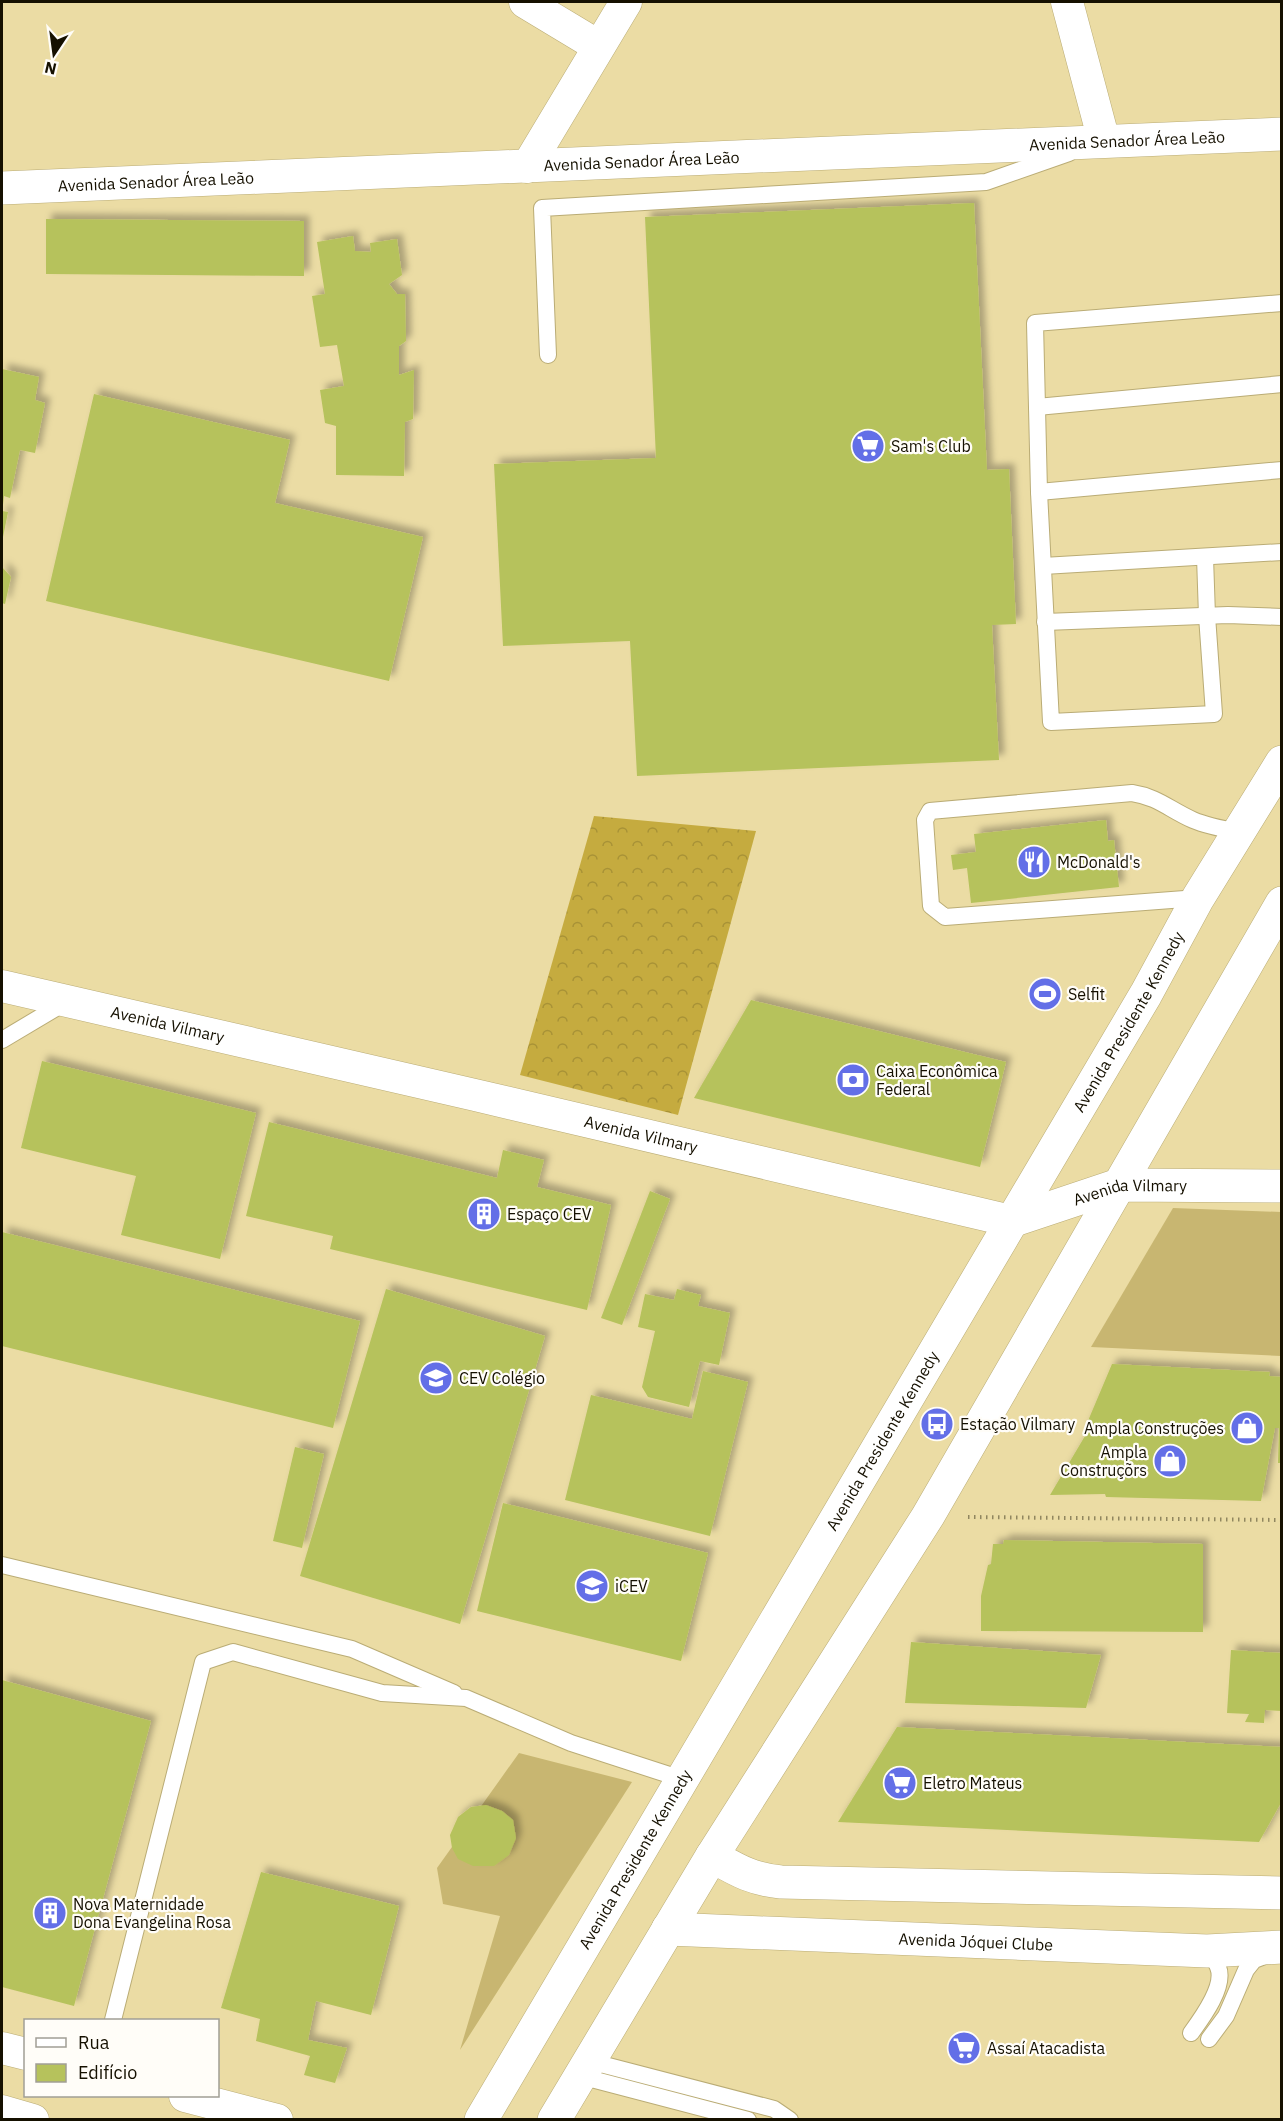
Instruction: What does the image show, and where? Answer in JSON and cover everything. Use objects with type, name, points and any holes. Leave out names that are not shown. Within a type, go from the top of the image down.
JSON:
[{"type":"main road","name":"Avenida Senador Área Leão","points":[[4,193],[527,167],[1281,134]]},
{"type":"main road","name":"Avenida Presidente Kennedy","points":[[481,2120],[1146,994],[1198,898],[1281,762]]},
{"type":"main road","points":[[554,2120],[712,1856],[928,1516],[1281,903]]},
{"type":"main road","name":"Avenida Vilmary","points":[[1011,1221],[1119,1185],[1281,1186]]},
{"type":"main road","points":[[712,1856],[742,1873],[761,1880],[781,1882],[1281,1893]]},
{"type":"main road","name":"Avenida Jóquei Clube","points":[[668,1929],[1207,1951],[1281,1948]]},
{"type":"street","points":[[525,2],[598,46]]},
{"type":"street","points":[[527,167],[626,2]]},
{"type":"street","points":[[1067,2],[1104,141]]},
{"type":"street","name":"Avenida Vilmary","points":[[6,992],[67,1002],[1011,1221]]},
{"type":"street","points":[[2,2048],[24,2054]]},
{"type":"street","points":[[189,2097],[278,2120]]},
{"type":"street","points":[[2,2111],[33,2120]]},
{"type":"lane","points":[[548,355],[542,208],[986,182],[1104,141]]},
{"type":"lane","points":[[1205,557],[1214,714],[1051,722],[1039,492],[1035,324],[1281,303]]},
{"type":"lane","points":[[1037,407],[1281,384]]},
{"type":"lane","points":[[1039,492],[1281,470]]},
{"type":"lane","points":[[1043,566],[1281,552]]},
{"type":"lane","points":[[1045,622],[1207,616],[1281,617]]},
{"type":"lane","points":[[1198,898],[945,917],[931,906],[925,820],[930,811],[1132,793],[1148,795],[1160,800],[1192,820],[1239,832]]},
{"type":"lane","points":[[2,1041],[67,1002]]},
{"type":"lane","points":[[2,1565],[352,1649],[571,1743],[682,1779]]},
{"type":"lane","points":[[113,2019],[203,1662],[233,1652],[382,1694],[466,1698]]},
{"type":"lane","points":[[1209,2039],[1226,2016],[1246,1970],[1254,1960],[1281,1948]]},
{"type":"lane","points":[[1191,2033],[1209,2006],[1218,1983],[1219,1968],[1207,1951]]},
{"type":"lane","points":[[585,2068],[748,2120]]},
{"type":"lane","points":[[585,2068],[774,2109],[790,2120]]},
{"type":"path","points":[[928,1516],[1281,1520]]},
{"type":"shaded area","points":[[1173,1208],[1281,1212],[1281,1356],[1091,1347]]},
{"type":"shaded area","points":[[519,1753],[632,1782],[460,2050],[500,1916],[443,1904],[437,1868]]},
{"type":"green space","points":[[594,816],[756,831],[678,1115],[520,1075]]},
{"type":"building","points":[[974,203],[987,470],[1009,469],[1016,624],[992,625],[999,760],[637,776],[630,641],[503,646],[494,464],[656,458],[645,217]]},
{"type":"building","points":[[46,219],[304,221],[304,276],[46,274]]},
{"type":"building","points":[[353,236],[355,251],[371,252],[370,243],[397,239],[402,275],[389,284],[397,294],[405,294],[406,341],[399,346],[399,375],[414,370],[413,419],[405,422],[404,476],[336,475],[336,426],[325,423],[320,390],[344,386],[337,345],[320,347],[312,296],[325,294],[317,242]]},
{"type":"building","points":[[2,369],[39,377],[35,400],[45,403],[35,453],[20,450],[10,498],[4,496],[3,505]]},
{"type":"building","points":[[94,394],[290,440],[275,503],[423,537],[389,681],[46,601]]},
{"type":"building","points":[[2,511],[8,512],[3,537],[2,537]]},
{"type":"building","points":[[2,567],[11,577],[5,604],[2,603]]},
{"type":"building","name":"McDonald's","points":[[1106,820],[1108,841],[1114,840],[1119,887],[971,903],[967,868],[953,870],[951,855],[976,852],[974,834]]},
{"type":"building","name":"Caixa Econômica Federal","points":[[751,1000],[1006,1062],[980,1167],[694,1098]]},
{"type":"building","points":[[42,1061],[256,1113],[220,1259],[121,1235],[136,1176],[21,1148]]},
{"type":"building","points":[[269,1122],[497,1178],[503,1150],[544,1160],[537,1187],[611,1205],[587,1310],[330,1249],[333,1236],[246,1216]]},
{"type":"building","points":[[650,1191],[670,1199],[622,1325],[601,1318]]},
{"type":"building","points":[[2,1232],[360,1321],[333,1428],[2,1346]]},
{"type":"building","points":[[386,1289],[545,1336],[460,1624],[300,1576]]},
{"type":"building","points":[[677,1289],[701,1295],[698,1306],[730,1313],[719,1365],[700,1361],[689,1407],[648,1397],[642,1387],[655,1331],[638,1327],[645,1294],[674,1300]]},
{"type":"building","name":"Ampla Construçõrs","points":[[1112,1364],[1270,1372],[1269,1376],[1282,1377],[1282,1463],[1278,1463],[1279,1428],[1275,1428],[1261,1501],[1106,1497],[1105,1494],[1050,1495],[1085,1436],[1082,1435]]},
{"type":"building","points":[[703,1371],[748,1382],[710,1536],[565,1500],[591,1395],[692,1419]]},
{"type":"building","points":[[295,1447],[324,1454],[302,1548],[273,1541]]},
{"type":"building","points":[[503,1503],[708,1553],[681,1661],[477,1611]]},
{"type":"building","points":[[1004,1540],[1203,1544],[1203,1632],[981,1631],[981,1596],[988,1565],[991,1564],[993,1544],[1003,1544]]},
{"type":"building","points":[[911,1642],[1101,1655],[1086,1708],[905,1703]]},
{"type":"building","points":[[1231,1650],[1282,1653],[1282,1711],[1265,1710],[1264,1723],[1245,1722],[1249,1714],[1227,1713]]},
{"type":"building","name":"Nova Maternidade Dona Evangelina Rosa","points":[[2,1680],[151,1721],[74,2006],[2,1987]]},
{"type":"building","points":[[897,1727],[1282,1747],[1282,1801],[1259,1842],[838,1822]]},
{"type":"building","points":[[486,1805],[502,1811],[513,1820],[516,1838],[509,1855],[494,1866],[473,1866],[458,1859],[452,1848],[450,1835],[458,1817],[471,1807]]},
{"type":"building","points":[[261,1872],[399,1906],[371,2015],[316,2001],[308,2040],[347,2048],[335,2083],[304,2075],[310,2056],[256,2041],[260,2019],[221,2008]]},
{"type":"place","name":"Sam's Club","points":[[868,446]]},
{"type":"place","name":"McDonald's","points":[[1034,862]]},
{"type":"place","name":"Selfit","points":[[1045,994]]},
{"type":"place","name":"Caixa Econômica Federal","points":[[853,1080]]},
{"type":"place","name":"Espaço CEV","points":[[484,1214]]},
{"type":"place","name":"CEV Colégio","points":[[436,1378]]},
{"type":"place","name":"Estação Vilmary","points":[[937,1424]]},
{"type":"place","name":"Ampla Construções","points":[[1247,1428]]},
{"type":"place","name":"Ampla Construçõrs","points":[[1170,1461]]},
{"type":"place","name":"iCEV","points":[[592,1586]]},
{"type":"place","name":"Eletro Mateus","points":[[900,1783]]},
{"type":"place","name":"Nova Maternidade Dona Evangelina Rosa","points":[[50,1913]]},
{"type":"place","name":"Assaí Atacadista","points":[[964,2048]]}]
